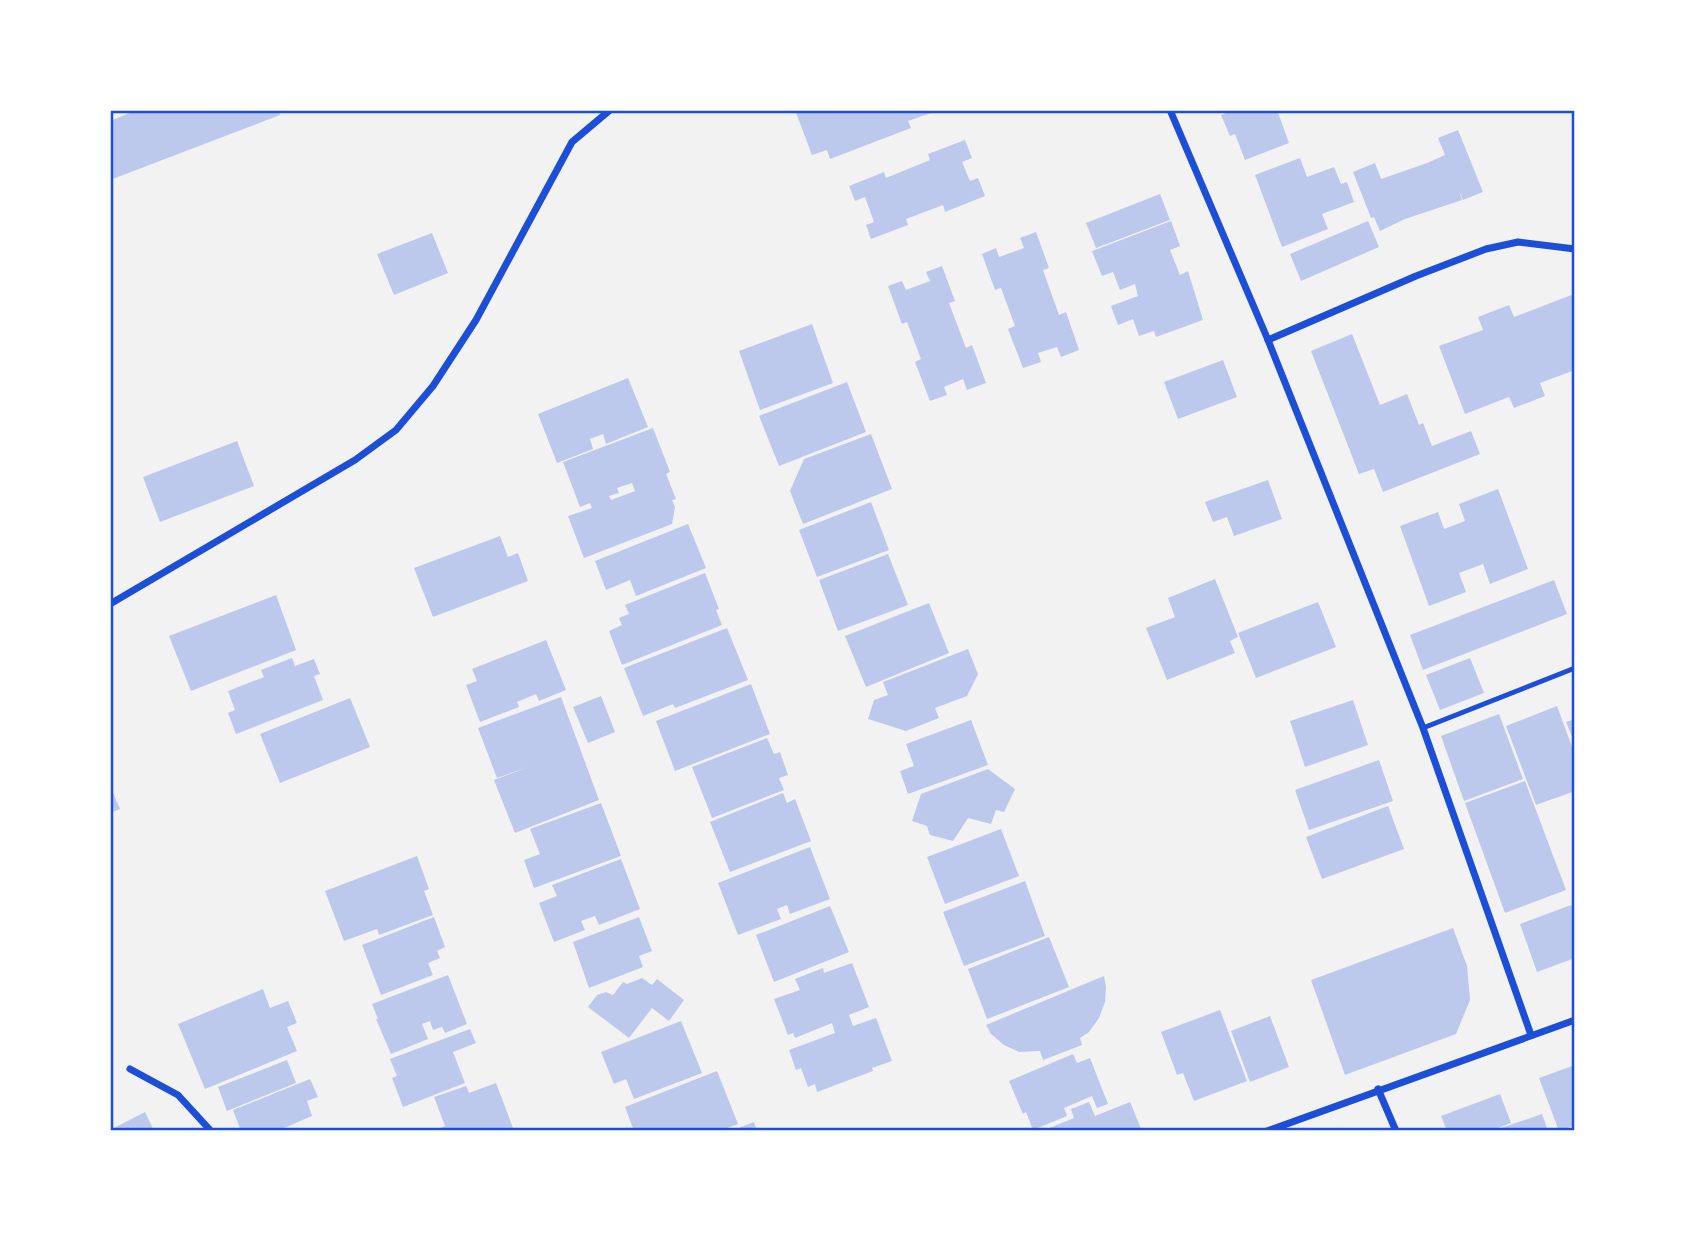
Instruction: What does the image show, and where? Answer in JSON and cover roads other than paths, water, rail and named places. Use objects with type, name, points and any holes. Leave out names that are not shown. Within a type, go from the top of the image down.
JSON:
[{"type":"street","points":[[110,604],[355,460],[396,430],[433,386],[476,320],[572,142],[610,110]]},
{"type":"street","points":[[1170,110],[1268,340],[1423,728],[1531,1035]]},
{"type":"street","points":[[1268,340],[1416,276],[1486,250],[1518,242],[1575,249]]},
{"type":"street","points":[[1266,1131],[1575,1020]]},
{"type":"street","points":[[130,1069],[178,1095],[211,1131]]},
{"type":"street","points":[[1378,1089],[1396,1131]]},
{"type":"lane","points":[[1423,728],[1575,668]]}]
